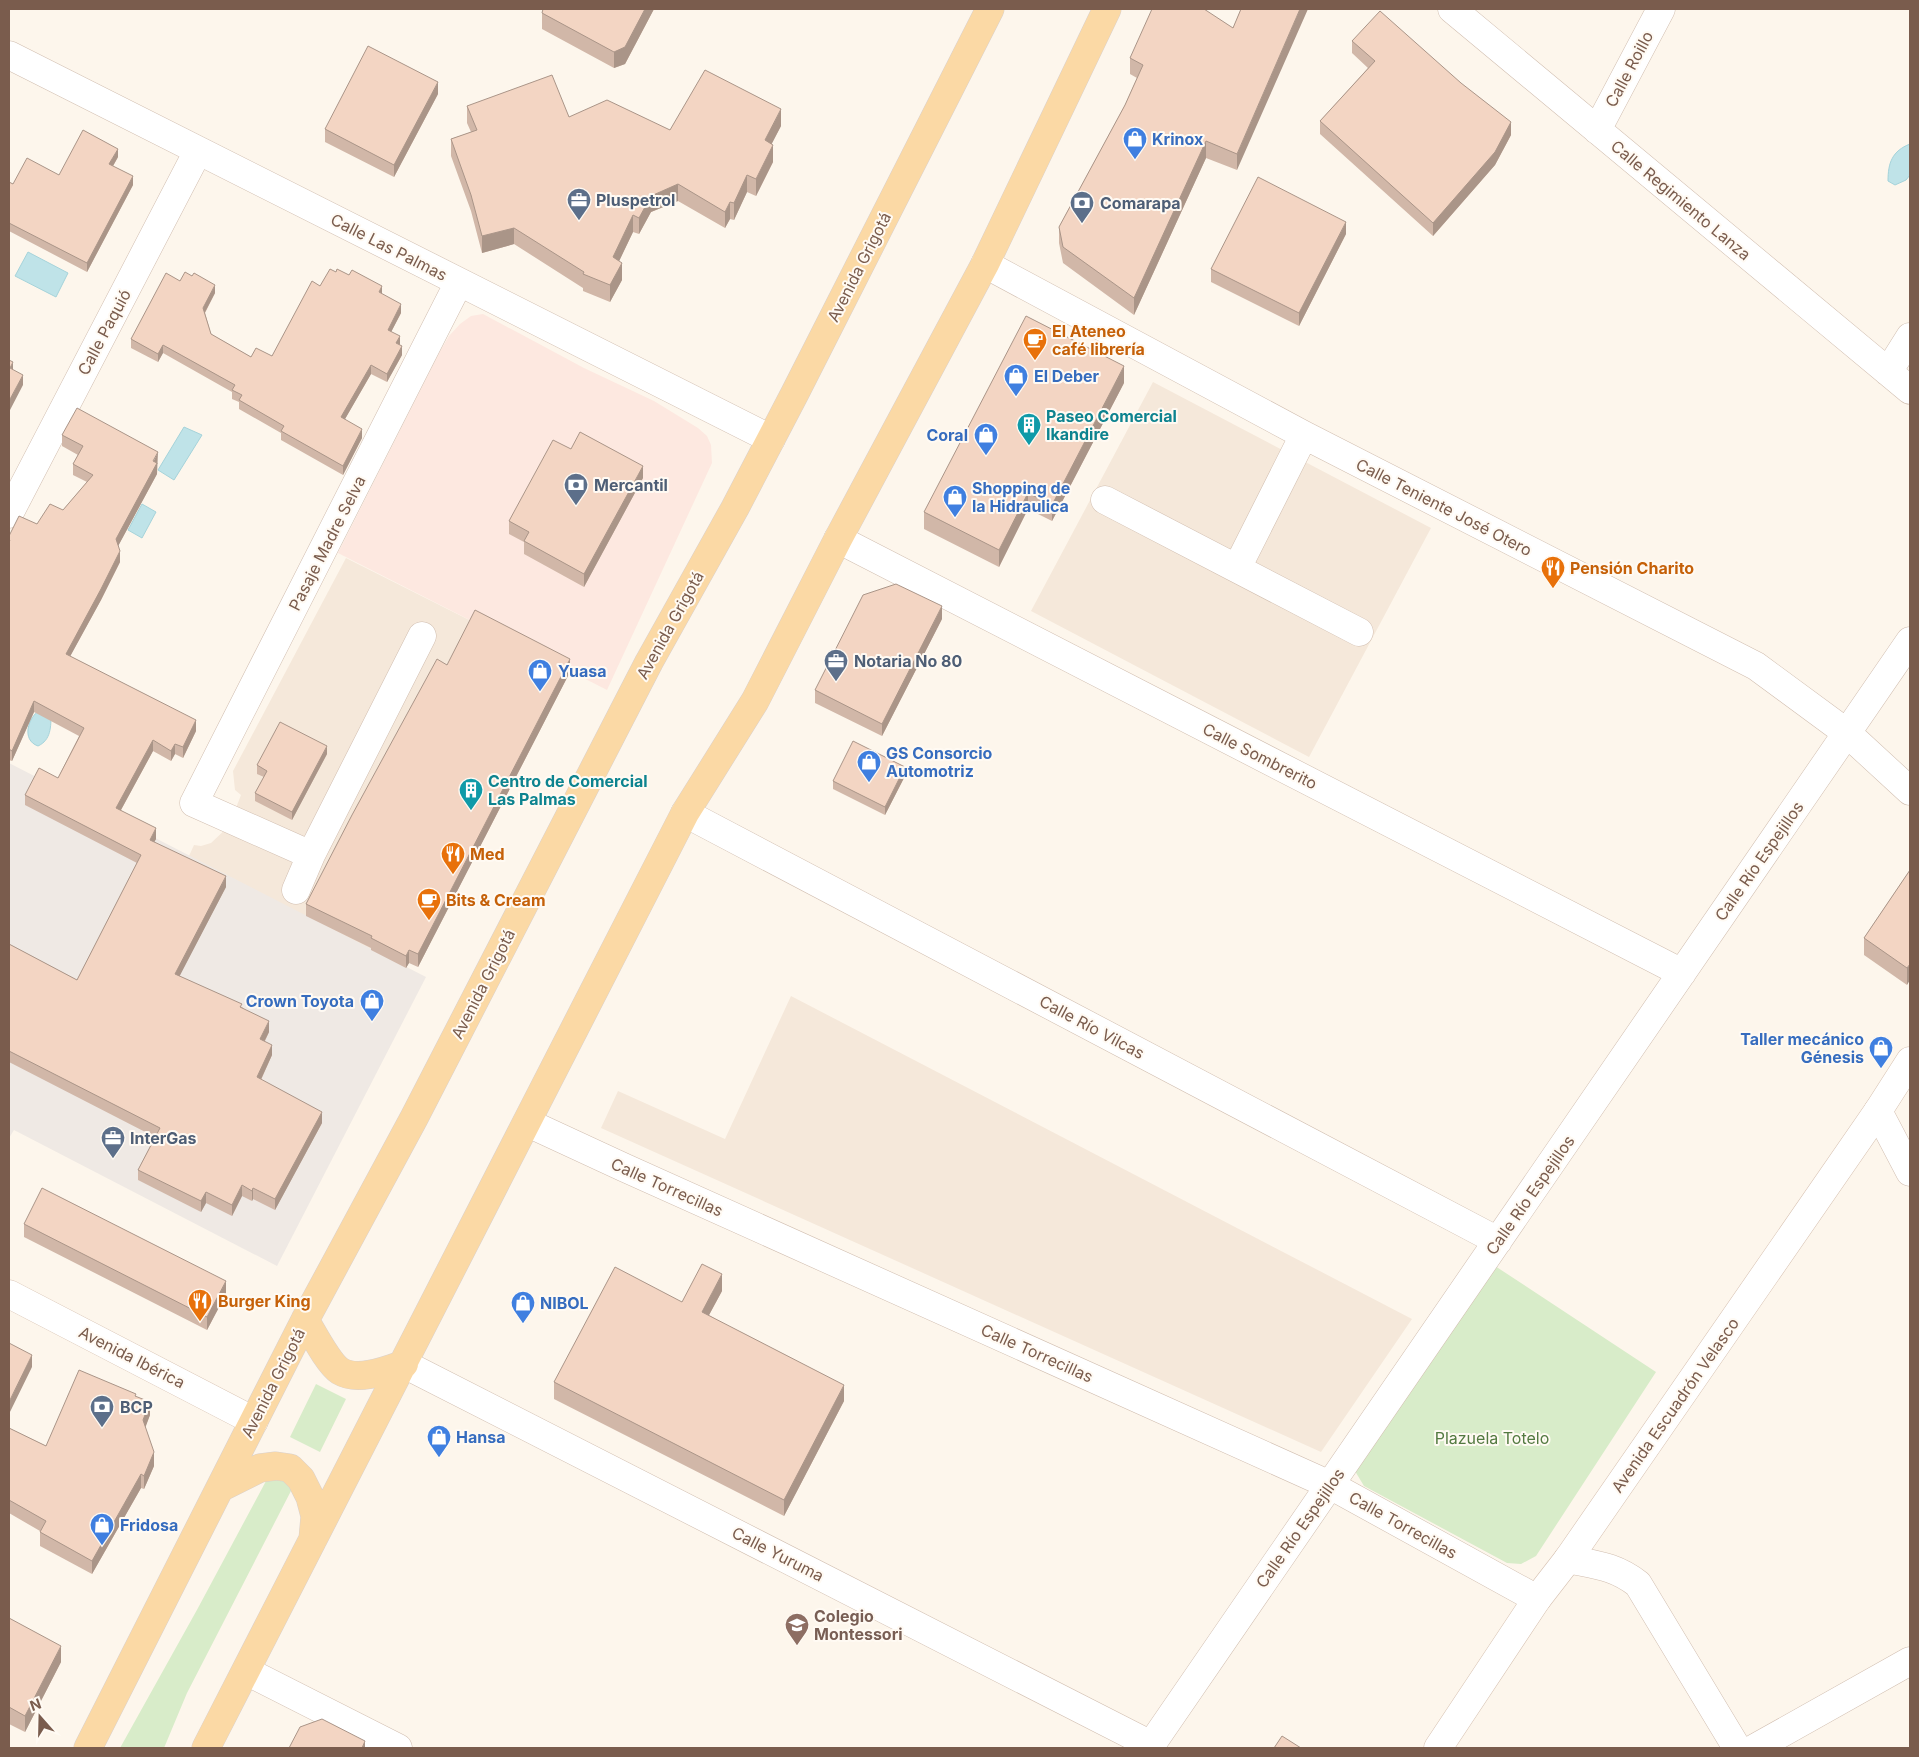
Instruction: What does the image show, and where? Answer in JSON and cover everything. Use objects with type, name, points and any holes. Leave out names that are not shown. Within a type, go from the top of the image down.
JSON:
[{"type":"main road","name":"Avenida Grigotá","points":[[88,1748],[305,1320],[414,1118],[649,662],[735,508],[990,9]]},
{"type":"main road","points":[[206,1748],[685,814],[755,701],[838,539],[985,264],[1107,9]]},
{"type":"main road","points":[[305,1320],[325,1353],[341,1371],[360,1375],[381,1373],[404,1364]]},
{"type":"main road","points":[[220,1488],[260,1468],[276,1466],[290,1468],[301,1479],[310,1497],[315,1516],[313,1541]]},
{"type":"street","name":"Calle Regimiento Lanza","points":[[1452,9],[1910,390]]},
{"type":"street","name":"Calle Roillo","points":[[1597,130],[1661,9]]},
{"type":"street","name":"Calle Las Palmas","points":[[9,55],[771,438]]},
{"type":"street","name":"Calle Paquió","points":[[9,514],[198,151]]},
{"type":"street","name":"Calle Teniente José Otero","points":[[985,264],[1304,435],[1756,666],[1847,733],[1910,791]]},
{"type":"street","name":"Pasaje Madre Selva","points":[[311,855],[194,803],[459,282]]},
{"type":"street","points":[[1888,372],[1910,337]]},
{"type":"street","points":[[1237,568],[1304,435]]},
{"type":"street","points":[[1105,500],[1359,632]]},
{"type":"street","name":"Calle Sombrerito","points":[[838,539],[1682,973]]},
{"type":"street","points":[[296,890],[311,855],[422,636]]},
{"type":"street","name":"Calle Río Espejillos","points":[[1150,1747],[1910,641]]},
{"type":"street","name":"Calle Río Vilcas","points":[[685,814],[1498,1241]]},
{"type":"street","name":"Avenida Escuadrón Velasco","points":[[1438,1748],[1537,1599],[1568,1559],[1878,1111],[1910,1061]]},
{"type":"street","points":[[1878,1111],[1910,1172]]},
{"type":"street","name":"Calle Torrecillas","points":[[528,1123],[1330,1485],[1537,1599]]},
{"type":"street","name":"Avenida Ibérica","points":[[9,1294],[254,1421]]},
{"type":"street","name":"Calle Yuruma","points":[[404,1364],[1150,1747]]},
{"type":"street","points":[[1568,1559],[1612,1568],[1625,1574],[1638,1584],[1737,1748]]},
{"type":"street","points":[[1755,1748],[1910,1661]]},
{"type":"street","points":[[246,1671],[398,1748]]},
{"type":"shaded area","points":[[483,314],[584,368],[654,401],[698,428],[707,436],[711,445],[712,463],[607,690],[338,553],[449,336],[471,316]]},
{"type":"shaded area","points":[[1153,382],[1431,528],[1309,757],[1031,611]]},
{"type":"shaded area","points":[[346,558],[527,649],[371,950],[189,856],[194,845],[201,846],[211,843],[229,826],[241,795],[235,790],[233,771]]},
{"type":"shaded area","points":[[9,763],[426,977],[277,1266],[14,1130],[9,1138]]},
{"type":"shaded area","points":[[791,996],[1412,1319],[1321,1452],[601,1128],[618,1091],[725,1139]]},
{"type":"green space","name":"Plazuela Totelo","points":[[1489,1262],[1656,1372],[1536,1556],[1521,1564],[1507,1563],[1364,1486],[1355,1471]]},
{"type":"green space","points":[[316,1384],[346,1399],[320,1452],[290,1437]]},
{"type":"green space","points":[[281,1475],[293,1487],[187,1693],[164,1748],[120,1748],[266,1481],[269,1478]]},
{"type":"water","points":[[1910,144],[1910,175],[1906,180],[1895,185],[1888,181],[1890,163],[1899,150]]},
{"type":"water","points":[[28,252],[68,273],[56,297],[15,276]]},
{"type":"water","points":[[184,427],[202,435],[174,480],[158,470]]},
{"type":"water","points":[[142,504],[156,512],[142,538],[128,530]]},
{"type":"water","points":[[40,710],[51,713],[51,723],[48,737],[38,746],[29,739],[28,728],[32,718]]},
{"type":"building","points":[[543,9],[645,9],[625,47],[614,52],[542,13]]},
{"type":"building","points":[[1152,9],[1204,9],[1233,28],[1241,9],[1300,9],[1237,154],[1206,141],[1134,298],[1063,247],[1059,227],[1125,105],[1143,65],[1130,58]]},
{"type":"building","points":[[1380,11],[1461,83],[1511,122],[1495,152],[1433,223],[1320,121],[1375,61],[1352,41]]},
{"type":"building","points":[[368,46],[438,82],[394,165],[325,129]]},
{"type":"building","points":[[705,70],[781,109],[765,140],[773,145],[756,179],[747,175],[734,203],[730,202],[725,212],[678,184],[651,196],[639,218],[633,215],[613,257],[622,263],[610,285],[583,274],[584,272],[514,228],[482,236],[471,195],[451,139],[477,130],[467,106],[552,75],[569,117],[607,100],[670,130]]},
{"type":"building","points":[[83,130],[118,149],[109,164],[133,176],[87,263],[9,223],[9,182],[13,184],[27,158],[59,175]]},
{"type":"building","points":[[1258,177],[1346,222],[1299,313],[1211,269]]},
{"type":"building","points":[[330,269],[336,272],[337,269],[349,275],[352,270],[382,286],[379,292],[401,304],[388,330],[400,336],[396,343],[402,346],[387,374],[371,365],[341,417],[362,429],[343,466],[281,431],[284,426],[239,400],[242,395],[232,390],[235,385],[163,345],[158,354],[131,339],[166,273],[180,281],[185,272],[192,276],[194,273],[215,285],[203,308],[211,334],[251,357],[256,348],[272,356],[312,281],[320,286]]},
{"type":"building","name":"Paseo Comercial Ikandire","points":[[1026,316],[1124,366],[1052,505],[1028,493],[999,550],[924,512]]},
{"type":"building","points":[[9,360],[13,362],[10,368],[23,375],[9,401]]},
{"type":"building","points":[[77,408],[158,452],[153,461],[157,463],[116,539],[120,551],[66,654],[196,720],[183,747],[175,744],[171,751],[153,740],[116,808],[156,828],[150,840],[226,876],[175,974],[242,1004],[240,1007],[269,1021],[260,1039],[272,1045],[257,1077],[322,1112],[275,1199],[253,1188],[252,1191],[242,1185],[232,1205],[206,1192],[201,1201],[138,1170],[160,1128],[9,1051],[9,944],[77,980],[141,855],[25,795],[39,768],[58,778],[84,728],[34,701],[12,751],[9,749],[9,536],[19,516],[37,524],[50,504],[63,510],[93,475],[73,464],[83,446],[62,435]]},
{"type":"building","name":"Mercantil","points":[[580,432],[643,466],[584,574],[524,541],[529,532],[509,521],[553,440],[571,449]]},
{"type":"building","points":[[896,584],[942,606],[882,724],[815,690],[863,595]]},
{"type":"building","points":[[475,610],[570,659],[418,954],[409,950],[406,956],[371,938],[372,936],[306,904],[437,659],[447,665]]},
{"type":"building","points":[[280,722],[327,746],[292,812],[255,793],[267,771],[257,765]]},
{"type":"building","name":"GS Consorcio Automotriz","points":[[853,741],[905,767],[885,807],[833,781]]},
{"type":"building","points":[[1910,870],[1910,964],[1907,968],[1864,938]]},
{"type":"building","points":[[42,1188],[226,1281],[207,1317],[24,1224]]},
{"type":"building","points":[[702,1264],[722,1274],[702,1312],[844,1385],[784,1500],[554,1382],[615,1267],[682,1302]]},
{"type":"building","points":[[9,1343],[32,1355],[9,1402]]},
{"type":"building","points":[[79,1370],[136,1394],[135,1396],[150,1402],[143,1420],[154,1452],[144,1476],[141,1474],[92,1561],[40,1532],[46,1521],[9,1500],[9,1428],[46,1446]]},
{"type":"building","points":[[9,1618],[61,1646],[25,1716],[9,1707]]},
{"type":"building","points":[[322,1719],[365,1741],[362,1748],[289,1748],[300,1727]]},
{"type":"building","points":[[1282,1736],[1301,1748],[1274,1748]]},
{"type":"place","name":"Krinox","points":[[1135,160]]},
{"type":"place","name":"Pluspetrol","points":[[579,221]]},
{"type":"place","name":"Comarapa","points":[[1082,224]]},
{"type":"place","name":"El Ateneo café librería","points":[[1035,361]]},
{"type":"place","name":"El Deber","points":[[1016,397]]},
{"type":"place","name":"Paseo Comercial Ikandire","points":[[1029,446]]},
{"type":"place","name":"Coral","points":[[986,456]]},
{"type":"place","name":"Mercantil","points":[[576,506]]},
{"type":"place","name":"Shopping de la Hidraulica","points":[[955,518]]},
{"type":"place","name":"Pensión Charito","points":[[1553,589]]},
{"type":"place","name":"Notaria No 80","points":[[836,682]]},
{"type":"place","name":"Yuasa","points":[[540,692]]},
{"type":"place","name":"GS Consorcio Automotriz","points":[[869,783]]},
{"type":"place","name":"Centro de Comercial Las Palmas","points":[[471,811]]},
{"type":"place","name":"Med","points":[[453,875]]},
{"type":"place","name":"Bits & Cream","points":[[429,921]]},
{"type":"place","name":"Crown Toyota","points":[[372,1022]]},
{"type":"place","name":"Taller mecánico Génesis","points":[[1881,1069]]},
{"type":"place","name":"InterGas","points":[[113,1159]]},
{"type":"place","name":"Burger King","points":[[200,1322]]},
{"type":"place","name":"NIBOL","points":[[523,1324]]},
{"type":"place","name":"BCP","points":[[102,1428]]},
{"type":"place","name":"Hansa","points":[[439,1458]]},
{"type":"place","name":"Fridosa","points":[[102,1546]]},
{"type":"place","name":"Colegio Montessori","points":[[797,1646]]}]
